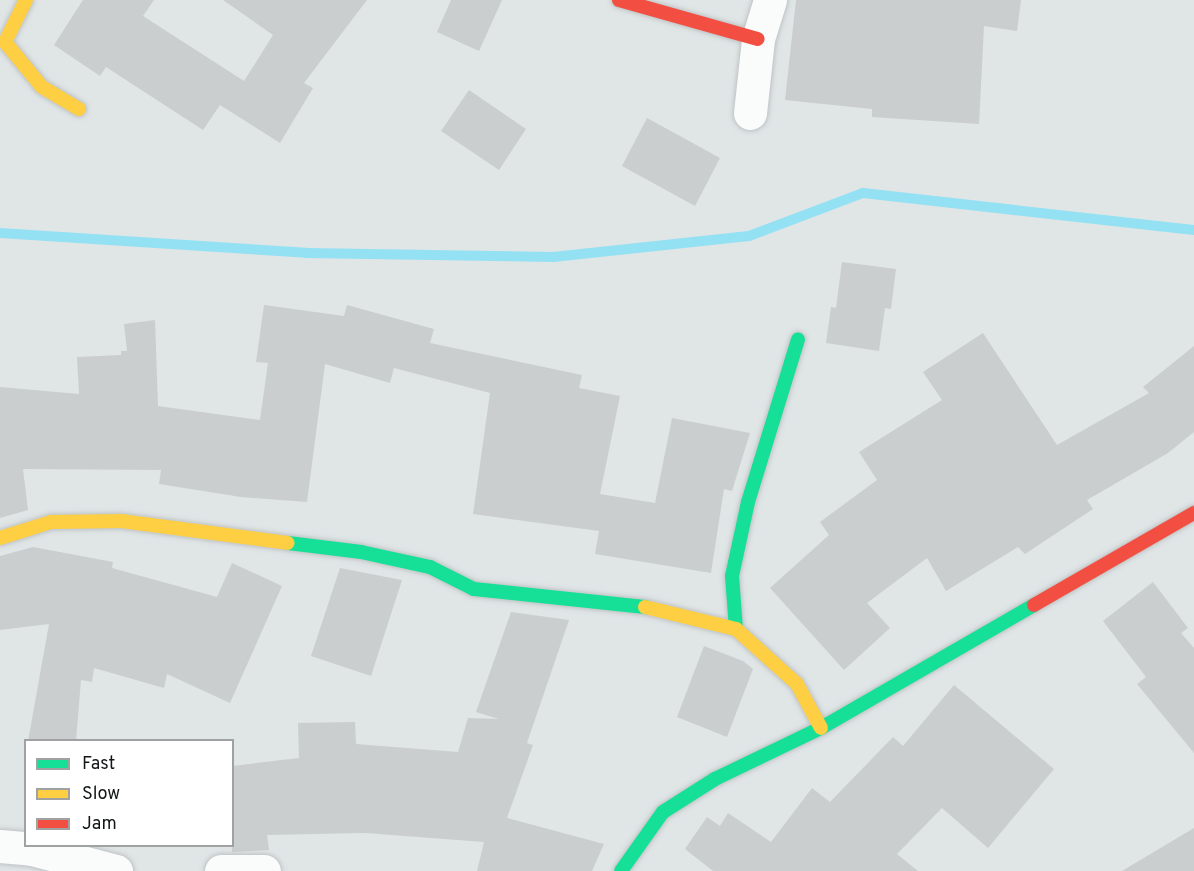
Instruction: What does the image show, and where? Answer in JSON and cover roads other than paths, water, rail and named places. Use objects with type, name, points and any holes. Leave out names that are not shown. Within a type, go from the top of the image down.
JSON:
[{"type":"street","points":[[26,0],[5,42],[42,87],[79,109]]},
{"type":"street","points":[[619,0],[758,39]]},
{"type":"street","points":[[750,113],[758,39],[770,0]]},
{"type":"street","points":[[736,629],[732,576],[751,491],[798,339]]},
{"type":"street","points":[[621,871],[663,812],[715,779],[821,728],[1194,513]]},
{"type":"street","points":[[0,538],[51,522],[121,521],[361,552],[430,567],[474,589],[651,608],[736,629],[797,684],[821,728]]},
{"type":"street","points":[[0,846],[32,849],[116,871]]},
{"type":"street","points":[[221,871],[264,871]]},
{"type":"waterway","points":[[0,233],[306,253],[553,257],[749,236],[863,193],[1194,230]]}]
